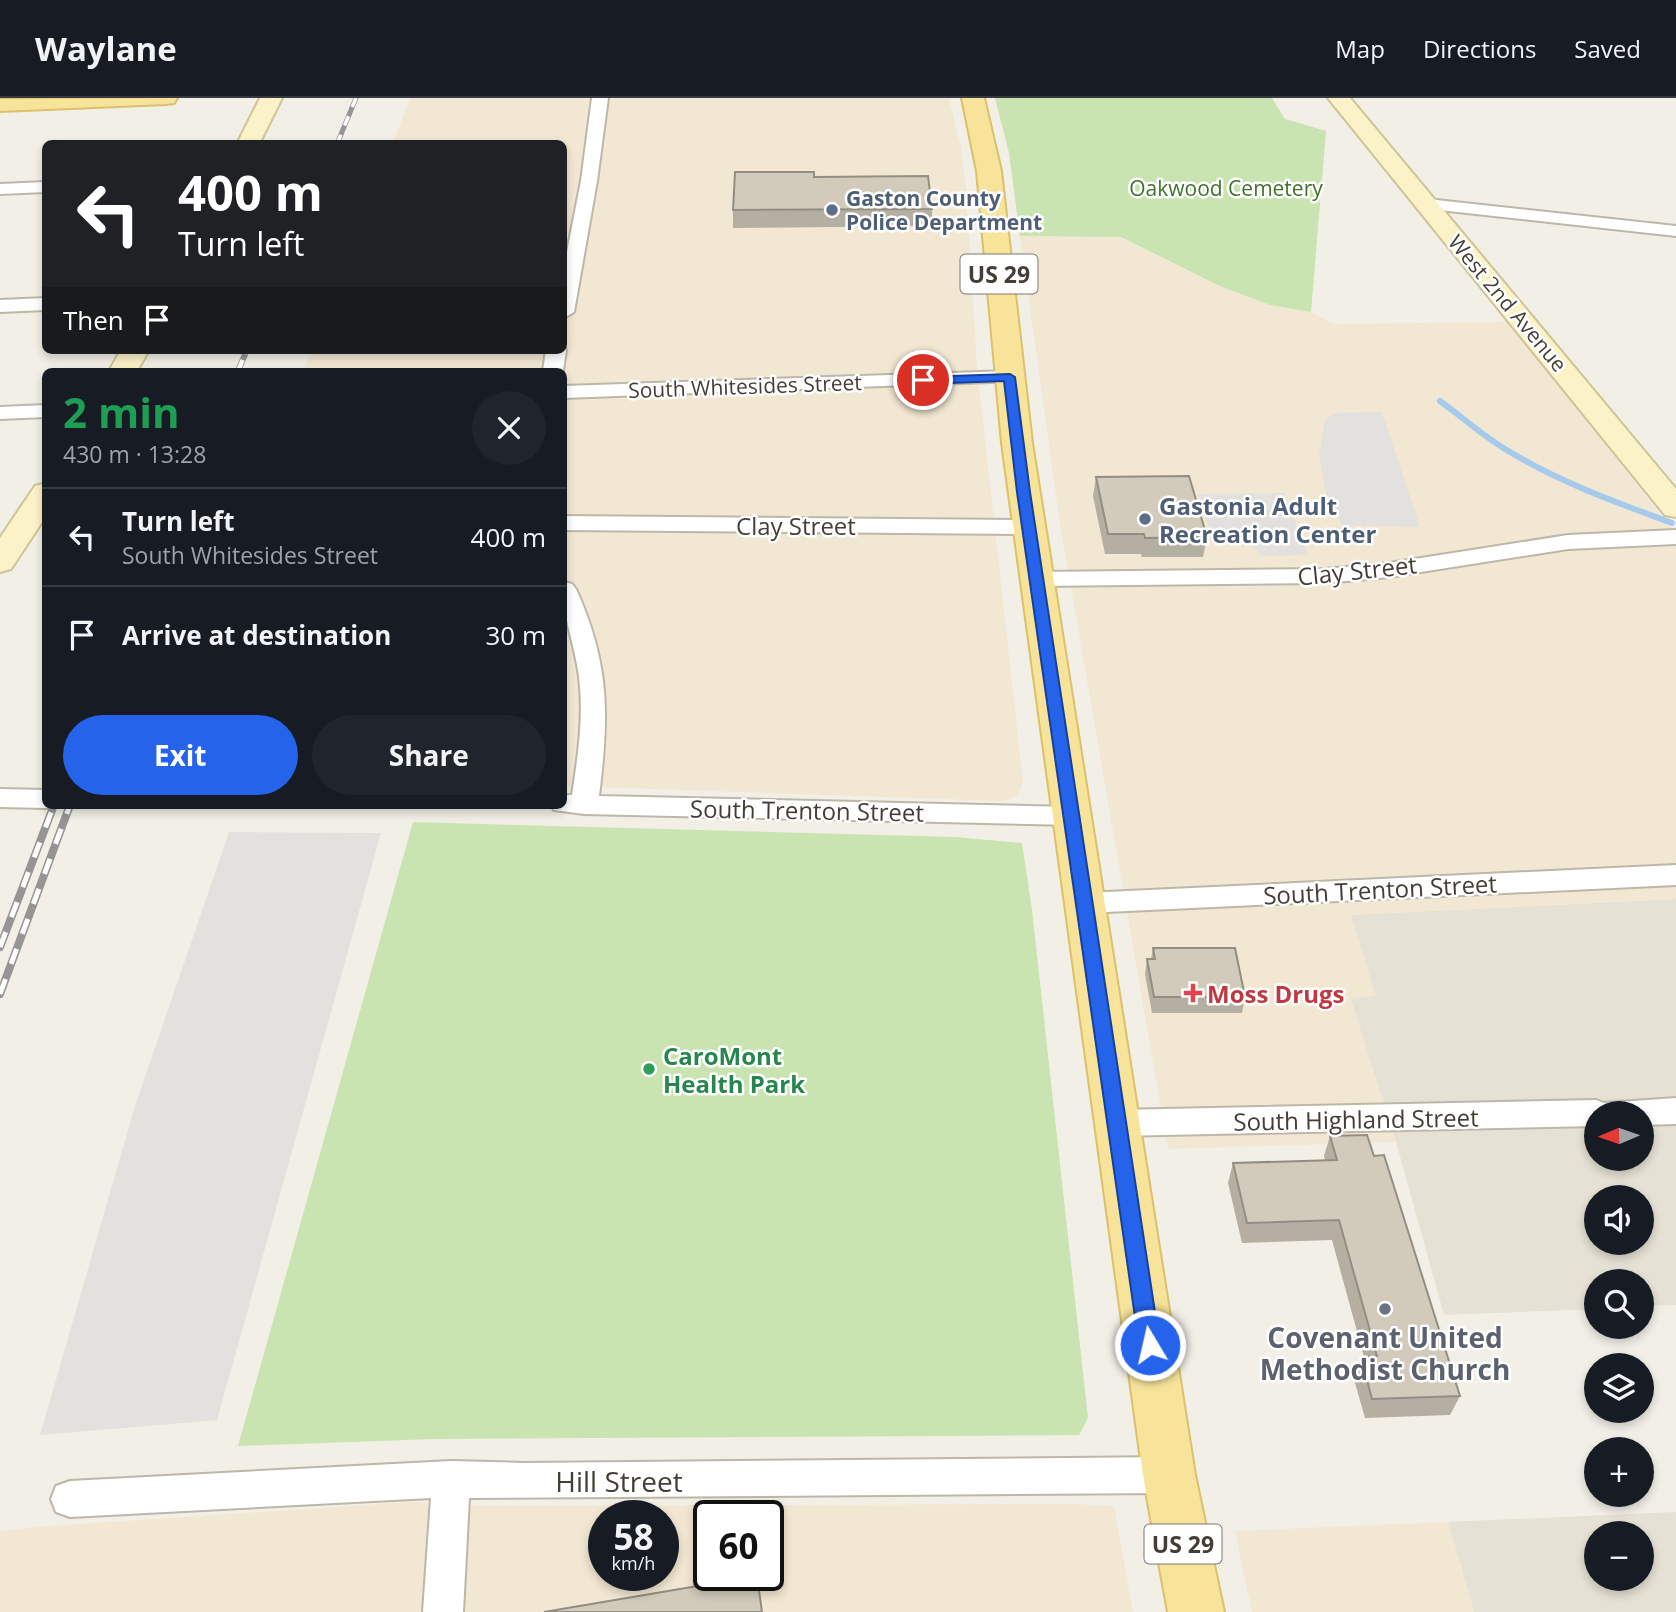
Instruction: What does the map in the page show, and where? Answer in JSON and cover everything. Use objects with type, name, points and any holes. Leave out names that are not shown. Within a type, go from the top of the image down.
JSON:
[{"type":"main road","points":[[0,105],[166,98]]},
{"type":"main road","name":"US 29","points":[[973,98],[989,171],[1010,377],[1029,527],[1116,1123],[1169,1475],[1196,1612]]},
{"type":"street","points":[[250,140],[271,98]]},
{"type":"street","points":[[567,296],[600,98]]},
{"type":"street","name":"West 2nd Avenue","points":[[1339,98],[1676,509]]},
{"type":"street","points":[[0,189],[42,187]]},
{"type":"street","points":[[1427,204],[1676,231]]},
{"type":"street","points":[[0,306],[42,304]]},
{"type":"street","name":"South Whitesides Street","points":[[567,392],[1010,377]]},
{"type":"street","points":[[0,413],[42,411]]},
{"type":"street","points":[[0,562],[42,498]]},
{"type":"street","name":"Clay Street","points":[[567,523],[1029,527]]},
{"type":"street","name":"Clay Street","points":[[1037,579],[1325,576],[1389,570],[1568,542],[1676,537]]},
{"type":"street","points":[[567,596],[584,637],[595,725],[593,750],[574,804]]},
{"type":"street","points":[[0,798],[42,799]]},
{"type":"street","name":"South Trenton Street","points":[[574,804],[1072,816]]},
{"type":"street","name":"South Trenton Street","points":[[1085,903],[1676,875]]},
{"type":"street","points":[[1654,1112],[1676,1111]]},
{"type":"street","name":"South Highland Street","points":[[1116,1123],[1584,1114]]},
{"type":"street","name":"Hill Street","points":[[69,1499],[451,1479],[538,1481],[1169,1475]]},
{"type":"street","points":[[443,1612],[451,1479]]},
{"type":"shaded area","points":[[410,98],[949,98],[961,147],[966,187],[977,368],[1023,782],[1018,796],[1002,801],[567,786],[567,368],[304,368],[309,354],[567,354],[567,140],[394,140]]},
{"type":"shaded area","points":[[1020,236],[1121,237],[1222,287],[1270,305],[1311,312],[1333,324],[1508,322],[1676,534],[1676,899],[1351,915],[1376,996],[1350,998],[1396,1142],[1168,1149],[1060,524]]},
{"type":"shaded area","points":[[1382,412],[1420,527],[1342,525],[1326,494],[1319,455],[1325,420],[1335,413]]},
{"type":"shaded area","points":[[1284,493],[1308,555],[1260,556],[1258,550],[1241,540],[1238,533],[1211,533],[1198,494]]},
{"type":"shaded area","points":[[229,832],[381,833],[217,1420],[40,1435],[135,1106]]},
{"type":"shaded area","points":[[1676,899],[1676,1305],[1654,1306],[1654,1269],[1584,1269],[1584,1309],[1444,1315],[1396,1142],[1350,997],[1375,995],[1350,915]]},
{"type":"shaded area","points":[[411,1502],[483,1506],[588,1506],[588,1591],[679,1591],[679,1505],[693,1505],[693,1591],[784,1591],[784,1505],[1114,1506],[1133,1612],[0,1612],[0,1531]]},
{"type":"shaded area","points":[[1676,1512],[1676,1612],[1474,1612],[1448,1522]]},
{"type":"shaded area","points":[[1448,1522],[1474,1612],[1252,1612],[1235,1531]]},
{"type":"green space","name":"Oakwood Cemetery","points":[[995,98],[1272,98],[1285,119],[1326,131],[1311,312],[1270,305],[1222,287],[1121,237],[1020,236],[1009,153]]},
{"type":"green space","name":"CaroMont Health Park","points":[[413,822],[955,837],[1022,843],[1032,910],[1088,1418],[1079,1435],[434,1439],[238,1446]]},
{"type":"building","points":[[735,172],[814,172],[814,177],[928,176],[932,209],[733,210]]},
{"type":"building","points":[[1189,476],[1207,537],[1145,538],[1144,534],[1108,534],[1096,477]]},
{"type":"building","name":"Moss Drugs","points":[[1153,948],[1235,948],[1245,997],[1154,997],[1147,959],[1155,959]]},
{"type":"building","name":"Covenant United Methodist Church","points":[[1367,1135],[1374,1156],[1384,1155],[1460,1396],[1372,1399],[1361,1357],[1377,1356],[1339,1220],[1247,1223],[1233,1163],[1337,1160],[1330,1136]]},
{"type":"building","points":[[693,1587],[693,1591],[759,1591],[762,1612],[544,1612],[679,1591]]},
{"type":"waterway","points":[[1440,401],[1488,438],[1525,461],[1587,490],[1672,523]]},
{"type":"railway","points":[[339,140],[356,98]]},
{"type":"railway","points":[[239,368],[245,354]]},
{"type":"railway","points":[[0,947],[52,809]]},
{"type":"railway","points":[[0,994],[69,809]]},
{"type":"place","name":"Gaston County Police Department","points":[[832,210]]},
{"type":"place","name":"Gastonia Adult Recreation Center","points":[[1145,519]]},
{"type":"place","name":"Moss Drugs","points":[[1193,993]]},
{"type":"place","name":"CaroMont Health Park","points":[[649,1069]]},
{"type":"place","name":"Covenant United Methodist Church","points":[[1385,1309]]},
{"type":"route","points":[[923,380],[1010,377],[1024,492],[1150,1345]]}]
